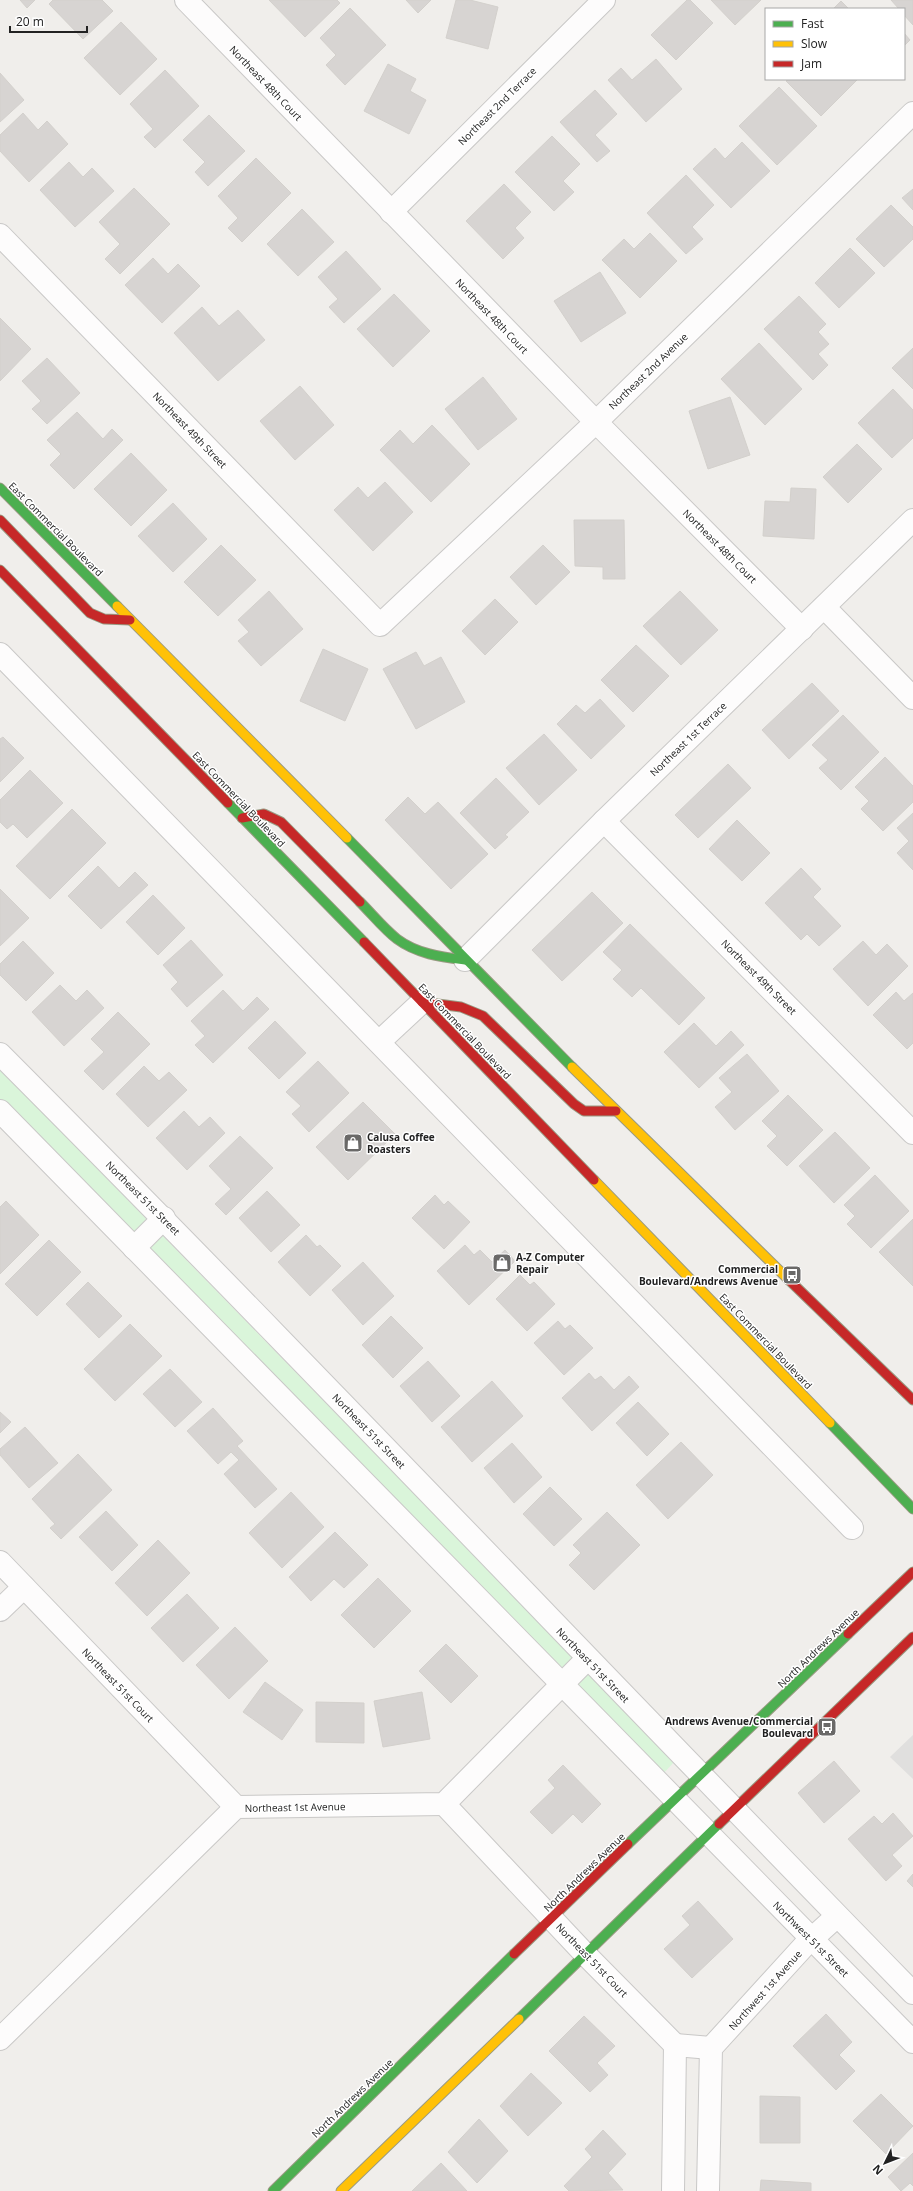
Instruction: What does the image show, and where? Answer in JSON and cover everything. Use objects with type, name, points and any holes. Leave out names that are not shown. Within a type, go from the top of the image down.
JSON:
[{"type":"main road","name":"East Commercial Boulevard","points":[[0,488],[465,960],[616,1111],[913,1400]]},
{"type":"main road","points":[[0,520],[90,613],[104,619],[130,620]]},
{"type":"main road","name":"East Commercial Boulevard","points":[[0,570],[422,1002],[913,1509]]},
{"type":"main road","points":[[242,818],[264,814],[281,822],[397,939],[413,949],[427,955],[465,960]]},
{"type":"main road","points":[[422,1002],[452,1003],[470,1009],[483,1016],[574,1104],[584,1111],[616,1111]]},
{"type":"main road","name":"North Andrews Avenue","points":[[273,2191],[551,1918],[913,1572]]},
{"type":"main road","points":[[342,2191],[584,1954],[736,1810],[913,1637]]},
{"type":"street","name":"Northeast 48th Court","points":[[186,0],[596,422],[802,628]]},
{"type":"street","name":"Northeast 2nd Terrace","points":[[391,212],[598,2]]},
{"type":"street","name":"Northeast 2nd Avenue","points":[[380,625],[596,422],[913,113]]},
{"type":"street","name":"Northeast 49th Street","points":[[0,235],[380,625]]},
{"type":"street","name":"Northeast 1st Terrace","points":[[465,960],[604,820],[913,520]]},
{"type":"street","points":[[824,606],[913,698]]},
{"type":"street","points":[[0,654],[852,1528]]},
{"type":"street","name":"Northeast 49th Street","points":[[604,820],[913,1132]]},
{"type":"street","points":[[379,1042],[422,1002]]},
{"type":"street","name":"Northeast 51st Street","points":[[0,1054],[164,1218],[588,1659],[736,1810]]},
{"type":"street","points":[[0,1111],[710,1835]]},
{"type":"street","points":[[134,1248],[164,1218]]},
{"type":"street","name":"Northeast 51st Court","points":[[0,1562],[236,1807]]},
{"type":"street","points":[[0,1610],[24,1587]]},
{"type":"street","points":[[444,1804],[588,1659]]},
{"type":"street","name":"Northeast 51st Court","points":[[444,1804],[584,1954],[675,2045]]},
{"type":"street","name":"Northeast 1st Avenue","points":[[0,2038],[236,1807],[444,1804]]},
{"type":"street","points":[[736,1810],[913,1993]]},
{"type":"street","name":"Northwest 51st Street","points":[[710,1835],[913,2042]]},
{"type":"street","name":"Northwest 1st Avenue","points":[[711,2048],[812,1939],[837,1916]]},
{"type":"street","points":[[673,2191],[675,2045],[711,2048],[708,2191]]},
{"type":"green space","points":[[0,1069],[675,1761],[662,1775],[0,1101]]},
{"type":"shaded area","points":[[913,1735],[913,1779],[890,1757]]},
{"type":"building","points":[[20,0],[35,0],[27,8]]},
{"type":"building","points":[[53,0],[102,0],[113,11],[83,39],[49,4]]},
{"type":"building","points":[[269,0],[337,0],[340,3],[305,37]]},
{"type":"building","points":[[406,0],[431,0],[418,13]]},
{"type":"building","points":[[456,0],[470,0],[498,7],[488,49],[446,38]]},
{"type":"building","points":[[687,0],[690,0],[713,23],[676,60],[651,35]]},
{"type":"building","points":[[711,0],[761,0],[735,25]]},
{"type":"building","points":[[891,0],[913,0],[913,25],[905,16],[905,8],[898,8]]},
{"type":"building","points":[[841,1],[848,8],[834,8]]},
{"type":"building","points":[[350,8],[386,45],[345,85],[326,65],[336,55],[320,38]]},
{"type":"building","points":[[121,22],[157,59],[120,95],[84,58]]},
{"type":"building","points":[[905,34],[910,40],[905,45]]},
{"type":"building","points":[[656,59],[682,89],[646,122],[608,80],[621,68],[632,80]]},
{"type":"building","points":[[388,64],[416,79],[410,91],[426,100],[409,134],[364,111]]},
{"type":"building","points":[[165,70],[199,106],[155,148],[144,137],[153,129],[130,104]]},
{"type":"building","points":[[0,73],[24,100],[0,122]]},
{"type":"building","points":[[788,80],[857,80],[821,116],[786,81]]},
{"type":"building","points":[[779,87],[817,126],[777,165],[739,126]]},
{"type":"building","points":[[595,90],[617,114],[595,135],[610,151],[597,162],[560,122]]},
{"type":"building","points":[[23,113],[38,130],[47,121],[68,144],[29,182],[0,151],[0,135]]},
{"type":"building","points":[[209,115],[245,151],[208,186],[195,172],[205,162],[183,140]]},
{"type":"building","points":[[552,136],[580,164],[563,181],[574,192],[554,211],[515,172]]},
{"type":"building","points":[[742,142],[770,171],[731,208],[693,169],[715,148],[725,159]]},
{"type":"building","points":[[256,158],[291,193],[242,242],[228,228],[238,218],[218,196]]},
{"type":"building","points":[[69,162],[83,177],[92,168],[114,191],[75,227],[40,190]]},
{"type":"building","points":[[686,175],[714,205],[692,227],[703,239],[686,254],[647,213]]},
{"type":"building","points":[[504,184],[531,212],[515,228],[524,238],[503,259],[466,221]]},
{"type":"building","points":[[134,188],[170,224],[120,274],[105,259],[120,244],[99,222]]},
{"type":"building","points":[[913,189],[913,210],[902,198]]},
{"type":"building","points":[[891,205],[913,227],[913,239],[884,267],[856,239]]},
{"type":"building","points":[[302,209],[334,242],[298,276],[267,244]]},
{"type":"building","points":[[650,233],[677,261],[640,298],[602,260],[624,239],[634,249]]},
{"type":"building","points":[[850,248],[875,273],[839,308],[815,283]]},
{"type":"building","points":[[346,251],[381,289],[344,323],[329,307],[338,299],[318,277]]},
{"type":"building","points":[[153,258],[168,274],[178,264],[200,286],[162,323],[125,285]]},
{"type":"building","points":[[600,272],[626,313],[581,342],[554,301]]},
{"type":"building","points":[[394,294],[430,331],[393,367],[357,329]]},
{"type":"building","points":[[799,296],[826,324],[818,332],[829,344],[818,354],[828,365],[813,380],[764,329]]},
{"type":"building","points":[[202,307],[219,326],[238,310],[265,340],[218,381],[174,333]]},
{"type":"building","points":[[0,318],[31,349],[0,381]]},
{"type":"building","points":[[759,343],[802,389],[765,425],[721,379]]},
{"type":"building","points":[[913,348],[913,389],[892,368]]},
{"type":"building","points":[[47,358],[80,393],[47,424],[32,409],[41,401],[22,381]]},
{"type":"building","points":[[483,377],[517,419],[478,450],[445,409]]},
{"type":"building","points":[[300,386],[334,425],[295,460],[260,421]]},
{"type":"building","points":[[893,389],[913,410],[913,438],[892,458],[858,423]]},
{"type":"building","points":[[730,397],[750,455],[708,469],[689,411]]},
{"type":"building","points":[[77,412],[103,439],[112,429],[123,440],[74,489],[50,465],[61,454],[47,440]]},
{"type":"building","points":[[432,425],[470,464],[431,502],[380,450],[400,430],[413,444]]},
{"type":"building","points":[[857,444],[882,469],[848,503],[823,477]]},
{"type":"building","points":[[131,453],[167,490],[131,526],[94,489]]},
{"type":"building","points":[[385,482],[413,512],[373,551],[334,510],[358,487],[368,498]]},
{"type":"building","points":[[791,488],[816,489],[814,539],[763,536],[765,501],[790,502]]},
{"type":"building","points":[[173,503],[207,539],[173,572],[138,536]]},
{"type":"building","points":[[574,520],[624,520],[625,579],[603,579],[603,567],[575,566]]},
{"type":"building","points":[[221,545],[256,580],[218,616],[184,582]]},
{"type":"building","points":[[543,545],[570,572],[536,605],[510,577]]},
{"type":"building","points":[[269,591],[303,629],[261,666],[238,641],[249,632],[238,620]]},
{"type":"building","points":[[680,591],[718,630],[681,665],[643,626]]},
{"type":"building","points":[[495,599],[518,622],[485,655],[462,631]]},
{"type":"building","points":[[636,645],[669,676],[633,712],[601,680]]},
{"type":"building","points":[[323,649],[368,669],[345,721],[300,701]]},
{"type":"building","points":[[416,652],[424,666],[441,657],[465,702],[416,729],[383,669]]},
{"type":"building","points":[[812,683],[839,711],[789,759],[762,730]]},
{"type":"building","points":[[600,699],[625,726],[591,759],[557,724],[576,705],[585,713]]},
{"type":"building","points":[[843,715],[879,752],[841,790],[819,768],[828,760],[812,745]]},
{"type":"building","points":[[544,734],[577,770],[539,805],[506,768]]},
{"type":"building","points":[[3,737],[24,758],[0,782],[0,739]]},
{"type":"building","points":[[885,757],[913,786],[913,802],[883,831],[861,809],[869,801],[855,787]]},
{"type":"building","points":[[728,764],[751,788],[698,838],[675,815]]},
{"type":"building","points":[[30,770],[63,803],[27,838],[13,824],[7,829],[0,822],[0,800]]},
{"type":"building","points":[[496,778],[529,812],[505,835],[508,837],[495,849],[460,813]]},
{"type":"building","points":[[408,797],[425,814],[438,802],[488,854],[451,889],[385,820]]},
{"type":"building","points":[[72,809],[106,843],[50,899],[16,866]]},
{"type":"building","points":[[913,813],[913,870],[897,853],[909,841],[897,828]]},
{"type":"building","points":[[737,820],[770,853],[742,881],[709,849]]},
{"type":"building","points":[[98,866],[119,888],[135,872],[148,885],[101,929],[68,896]]},
{"type":"building","points":[[801,868],[821,889],[813,897],[841,926],[819,946],[807,934],[801,940],[765,903]]},
{"type":"building","points":[[0,889],[29,918],[0,946]]},
{"type":"building","points":[[592,892],[623,923],[562,981],[532,950]]},
{"type":"building","points":[[153,895],[185,928],[158,955],[126,922]]},
{"type":"building","points":[[630,924],[705,998],[679,1025],[641,988],[632,997],[613,979],[622,970],[603,952]]},
{"type":"building","points":[[191,940],[223,975],[187,1007],[171,989],[178,982],[163,965]]},
{"type":"building","points":[[23,941],[54,973],[26,1001],[0,975],[0,964]]},
{"type":"building","points":[[863,941],[876,955],[887,944],[908,966],[868,1006],[833,969]]},
{"type":"building","points":[[60,985],[76,1001],[87,990],[104,1008],[64,1046],[32,1012]]},
{"type":"building","points":[[223,990],[243,1011],[257,997],[269,1009],[213,1063],[195,1045],[205,1036],[191,1021]]},
{"type":"building","points":[[896,992],[904,1001],[913,993],[913,1043],[907,1049],[873,1015]]},
{"type":"building","points":[[118,1012],[150,1044],[103,1090],[84,1071],[104,1052],[91,1039]]},
{"type":"building","points":[[275,1021],[306,1053],[279,1079],[248,1048]]},
{"type":"building","points":[[694,1023],[716,1046],[731,1031],[744,1045],[699,1088],[664,1052]]},
{"type":"building","points":[[747,1054],[779,1091],[735,1130],[715,1107],[732,1092],[719,1078]]},
{"type":"building","points":[[318,1061],[349,1093],[309,1132],[292,1114],[301,1106],[286,1092]]},
{"type":"building","points":[[144,1066],[159,1081],[169,1072],[187,1090],[148,1127],[116,1094]]},
{"type":"building","points":[[788,1095],[823,1130],[787,1166],[767,1146],[777,1136],[762,1121]]},
{"type":"building","points":[[363,1102],[395,1134],[348,1180],[316,1147]]},
{"type":"building","points":[[184,1111],[199,1127],[210,1117],[225,1133],[187,1170],[156,1138]]},
{"type":"building","points":[[835,1132],[870,1168],[834,1203],[799,1166]]},
{"type":"building","points":[[240,1136],[273,1168],[226,1215],[215,1204],[231,1189],[209,1166]]},
{"type":"building","points":[[875,1175],[909,1211],[871,1248],[847,1224],[855,1216],[844,1205]]},
{"type":"building","points":[[267,1191],[300,1225],[271,1252],[239,1218]]},
{"type":"building","points":[[435,1195],[444,1205],[448,1201],[470,1222],[444,1249],[412,1218]]},
{"type":"building","points":[[6,1201],[39,1235],[0,1274],[0,1207]]},
{"type":"building","points":[[913,1219],[913,1286],[879,1252]]},
{"type":"building","points":[[306,1235],[317,1247],[320,1245],[341,1266],[310,1296],[278,1262]]},
{"type":"building","points":[[49,1240],[81,1272],[37,1316],[5,1284]]},
{"type":"building","points":[[465,1245],[474,1255],[480,1250],[492,1262],[505,1250],[515,1261],[469,1305],[437,1271]]},
{"type":"building","points":[[363,1262],[394,1296],[363,1325],[332,1290]]},
{"type":"building","points":[[520,1275],[530,1285],[534,1282],[555,1304],[527,1331],[496,1299]]},
{"type":"building","points":[[88,1282],[122,1316],[99,1338],[66,1304]]},
{"type":"building","points":[[391,1316],[423,1348],[393,1378],[362,1345]]},
{"type":"building","points":[[558,1321],[565,1329],[570,1325],[593,1348],[564,1375],[534,1343]]},
{"type":"building","points":[[130,1324],[162,1356],[115,1401],[84,1369]]},
{"type":"building","points":[[428,1361],[460,1396],[432,1422],[400,1386]]},
{"type":"building","points":[[170,1369],[202,1402],[175,1427],[143,1394]]},
{"type":"building","points":[[589,1373],[595,1380],[601,1376],[614,1390],[629,1376],[639,1387],[592,1431],[562,1398]]},
{"type":"building","points":[[492,1381],[523,1416],[472,1462],[441,1427]]},
{"type":"building","points":[[638,1402],[669,1434],[647,1456],[616,1423]]},
{"type":"building","points":[[213,1408],[243,1441],[237,1446],[277,1489],[255,1508],[224,1474],[239,1460],[231,1452],[218,1464],[187,1431]]},
{"type":"building","points":[[0,1412],[11,1422],[0,1433]]},
{"type":"building","points":[[25,1427],[58,1463],[29,1488],[0,1455],[0,1449]]},
{"type":"building","points":[[681,1442],[713,1475],[668,1519],[636,1485]]},
{"type":"building","points":[[512,1443],[542,1477],[514,1503],[484,1468]]},
{"type":"building","points":[[78,1454],[112,1490],[61,1539],[50,1528],[55,1524],[32,1499]]},
{"type":"building","points":[[550,1487],[582,1519],[554,1546],[523,1514]]},
{"type":"building","points":[[291,1492],[324,1527],[282,1568],[249,1533]]},
{"type":"building","points":[[106,1511],[138,1545],[112,1571],[79,1537]]},
{"type":"building","points":[[607,1512],[640,1545],[594,1590],[569,1565],[581,1553],[573,1545]]},
{"type":"building","points":[[335,1532],[368,1565],[344,1588],[334,1579],[311,1601],[289,1577]]},
{"type":"building","points":[[158,1540],[190,1573],[147,1616],[115,1583]]},
{"type":"building","points":[[378,1578],[411,1611],[374,1648],[341,1615]]},
{"type":"building","points":[[187,1594],[219,1628],[183,1662],[151,1628]]},
{"type":"building","points":[[235,1627],[268,1661],[229,1699],[196,1665]]},
{"type":"building","points":[[446,1644],[478,1676],[451,1703],[419,1671]]},
{"type":"building","points":[[265,1682],[303,1710],[282,1740],[243,1712]]},
{"type":"building","points":[[422,1692],[430,1739],[383,1747],[374,1701]]},
{"type":"building","points":[[316,1702],[364,1703],[364,1743],[316,1742]]},
{"type":"building","points":[[834,1761],[860,1791],[824,1823],[798,1793]]},
{"type":"building","points":[[563,1765],[601,1804],[582,1823],[573,1814],[552,1834],[530,1812],[555,1788],[548,1780]]},
{"type":"building","points":[[893,1813],[913,1836],[892,1855],[902,1866],[886,1881],[848,1839],[874,1816],[882,1824]]},
{"type":"building","points":[[913,1874],[913,1887],[907,1881]]},
{"type":"building","points":[[698,1901],[733,1939],[692,1978],[664,1949],[690,1925],[682,1916]]},
{"type":"building","points":[[826,2014],[852,2042],[839,2055],[855,2071],[836,2090],[793,2046]]},
{"type":"building","points":[[584,2016],[615,2046],[597,2063],[608,2075],[590,2092],[549,2051]]},
{"type":"building","points":[[531,2073],[562,2103],[528,2136],[500,2106]]},
{"type":"building","points":[[881,2094],[913,2126],[886,2154],[853,2121]]},
{"type":"building","points":[[760,2096],[800,2097],[800,2143],[760,2143]]},
{"type":"building","points":[[479,2119],[508,2151],[477,2183],[448,2152]]},
{"type":"building","points":[[603,2130],[626,2154],[608,2173],[623,2190],[569,2191],[564,2186],[592,2157],[585,2149]]},
{"type":"building","points":[[913,2153],[913,2186],[910,2183],[901,2191],[888,2177]]},
{"type":"building","points":[[441,2163],[467,2191],[412,2191]]},
{"type":"building","points":[[761,2180],[811,2183],[811,2191],[760,2191]]},
{"type":"traffic: fast","points":[[0,488],[117,606]]},
{"type":"traffic: fast","points":[[228,803],[364,942]]},
{"type":"traffic: fast","points":[[347,838],[572,1067]]},
{"type":"traffic: fast","points":[[360,902],[387,931],[405,944],[430,954],[465,960]]},
{"type":"traffic: fast","points":[[830,1423],[913,1509]]},
{"type":"traffic: fast","points":[[628,1844],[848,1634]]},
{"type":"traffic: fast","points":[[519,2019],[719,1824]]},
{"type":"traffic: fast","points":[[273,2191],[514,1954]]},
{"type":"traffic: slow","points":[[117,606],[347,838]]},
{"type":"traffic: slow","points":[[572,1067],[789,1280]]},
{"type":"traffic: slow","points":[[594,1180],[830,1423]]},
{"type":"traffic: slow","points":[[341,2191],[519,2019]]},
{"type":"traffic: jam","points":[[0,520],[90,613],[104,619],[130,620]]},
{"type":"traffic: jam","points":[[0,570],[228,803]]},
{"type":"traffic: jam","points":[[242,818],[264,814],[281,822],[360,902]]},
{"type":"traffic: jam","points":[[364,942],[594,1180]]},
{"type":"traffic: jam","points":[[422,1002],[461,1007],[483,1016],[574,1104],[584,1111],[616,1111]]},
{"type":"traffic: jam","points":[[789,1280],[913,1400]]},
{"type":"traffic: jam","points":[[848,1634],[913,1572]]},
{"type":"traffic: jam","points":[[719,1824],[913,1637]]},
{"type":"traffic: jam","points":[[514,1954],[628,1844]]},
{"type":"place","name":"Calusa Coffee Roasters","points":[[353,1143]]},
{"type":"place","name":"A-Z Computer Repair","points":[[502,1263]]},
{"type":"place","name":"Commercial Boulevard/Andrews Avenue","points":[[792,1275]]},
{"type":"place","name":"Andrews Avenue/Commercial Boulevard","points":[[827,1727]]}]
